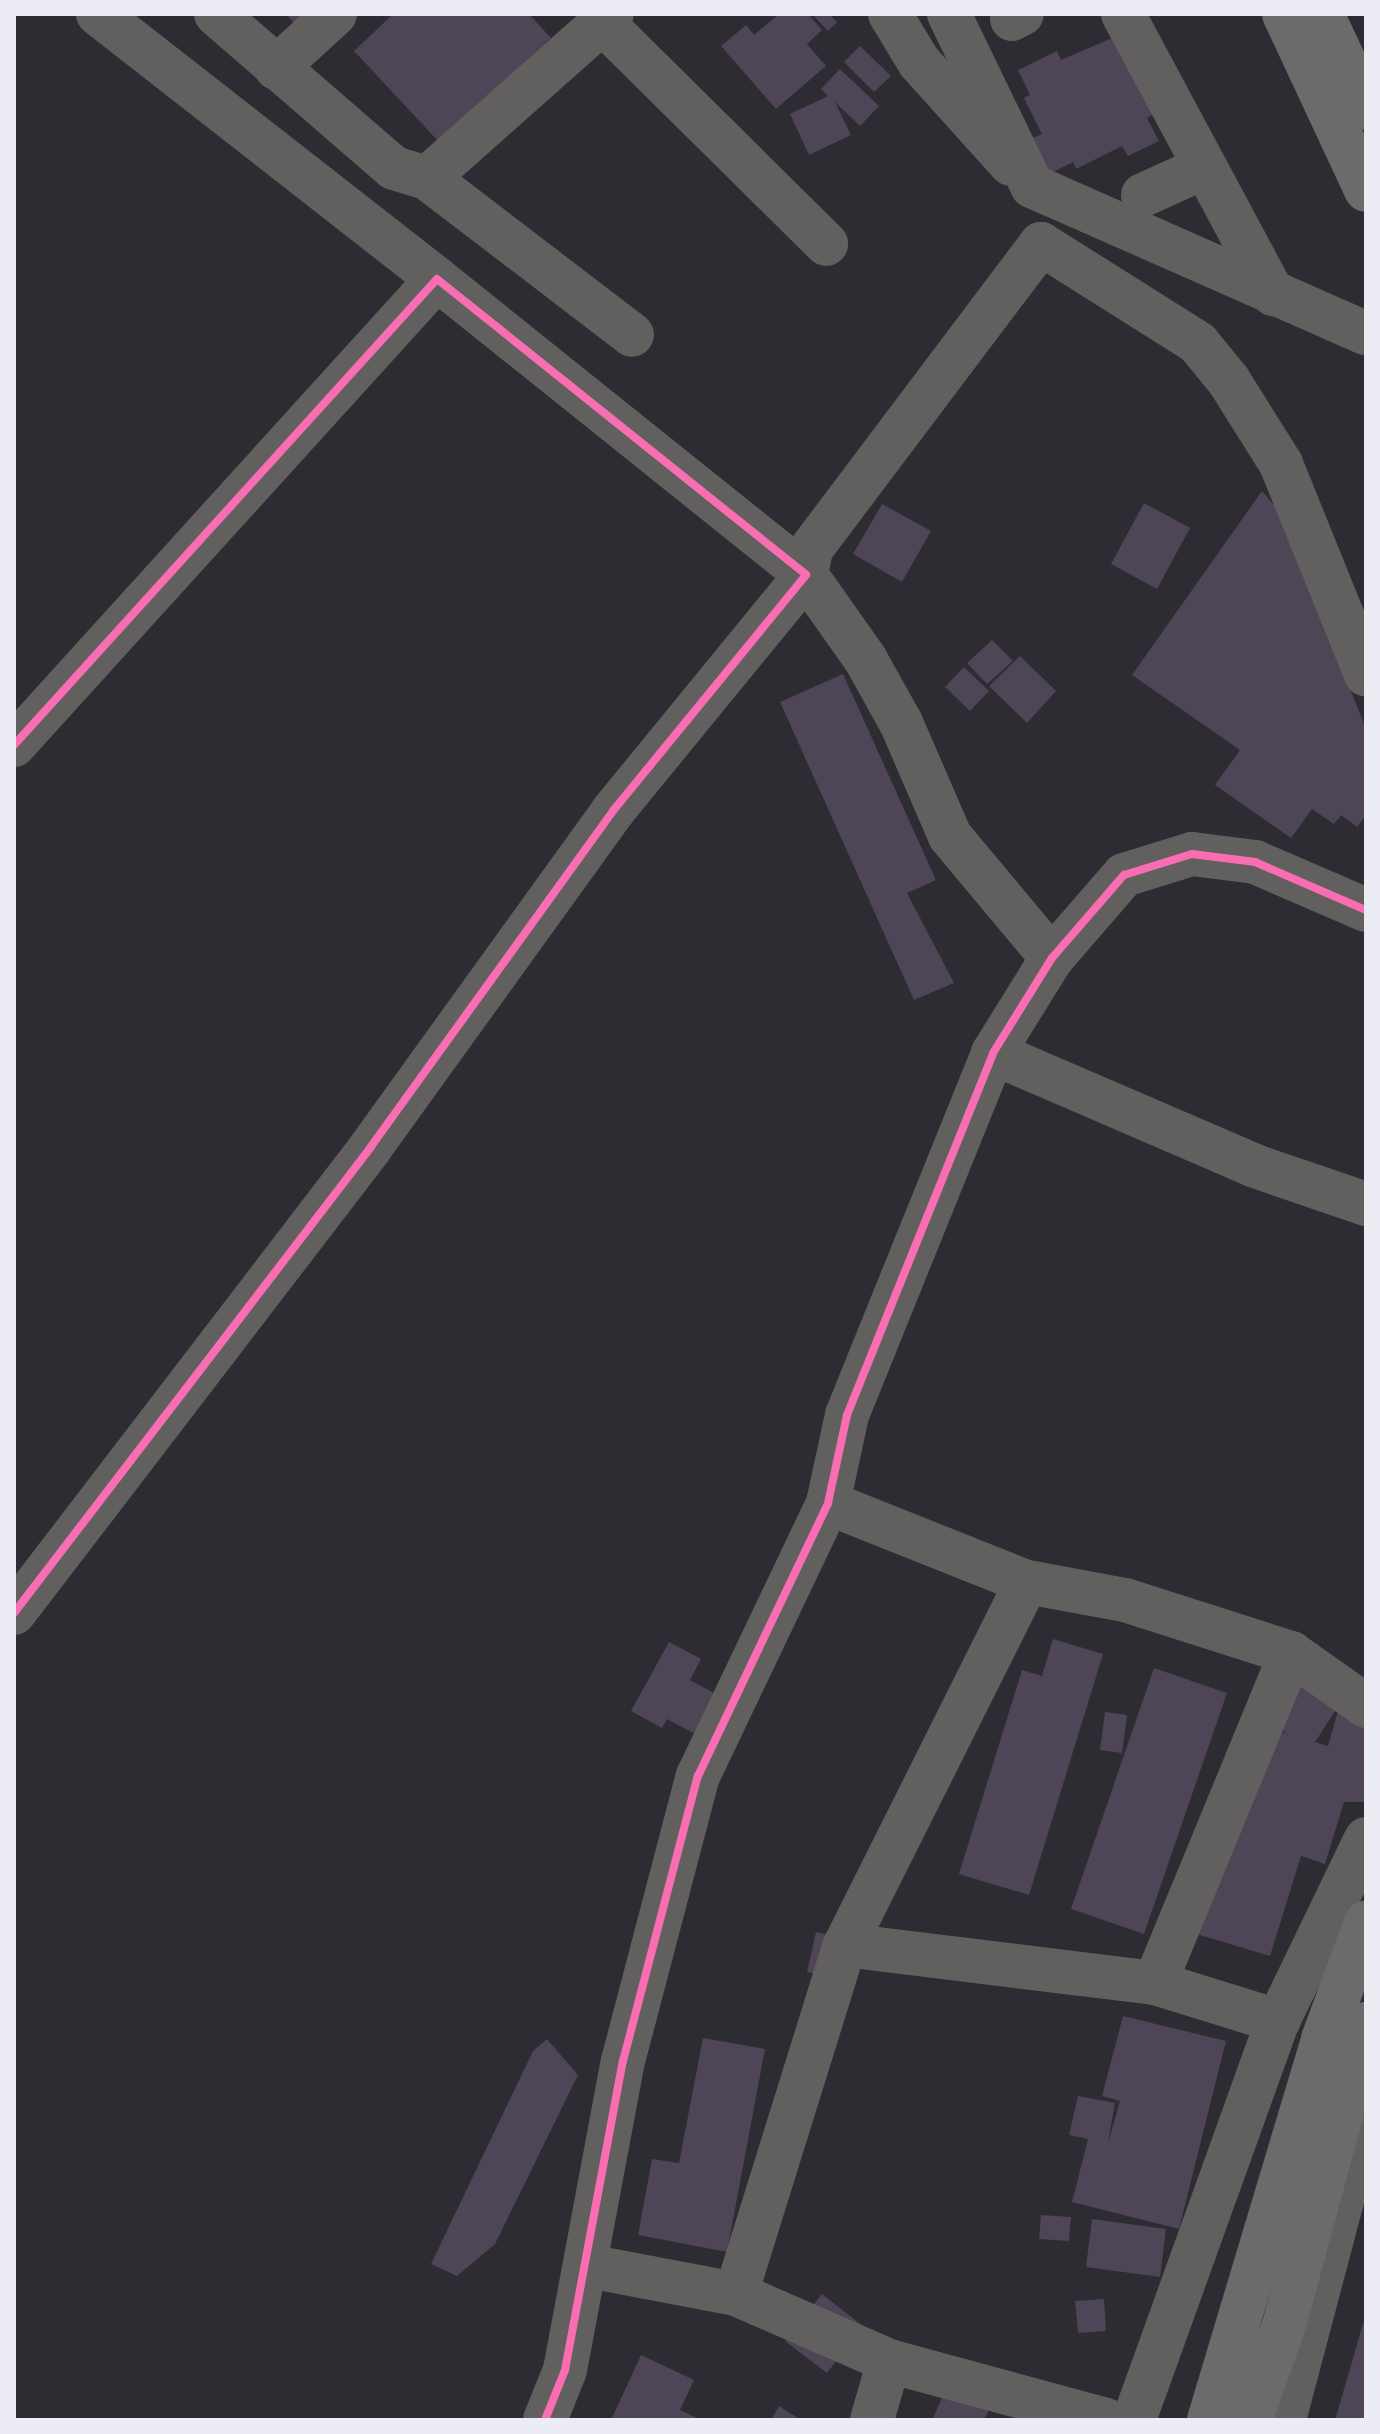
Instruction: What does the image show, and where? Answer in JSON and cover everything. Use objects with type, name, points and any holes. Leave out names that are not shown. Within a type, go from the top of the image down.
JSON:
[{"type":"main road","points":[[1284,14],[1366,190]]},
{"type":"main road","points":[[1322,14],[1366,108]]},
{"type":"main road","points":[[1209,2420],[1323,2039],[1366,1923]]},
{"type":"main road","points":[[1250,2420],[1284,2325],[1366,2024]]},
{"type":"street","points":[[98,14],[437,279],[806,575],[866,660],[901,723],[950,836],[1052,958]]},
{"type":"street","points":[[216,14],[394,168],[427,178],[632,335]]},
{"type":"street","points":[[276,68],[335,14]]},
{"type":"street","points":[[890,14],[952,103],[1032,186],[1366,333]]},
{"type":"street","points":[[949,14],[1032,186]]},
{"type":"street","points":[[1123,14],[1273,294]]},
{"type":"street","points":[[427,178],[607,18],[826,244]]},
{"type":"street","points":[[1143,195],[1205,167]]},
{"type":"street","points":[[14,1613],[371,1147],[613,811],[806,575],[811,549],[1041,244],[1198,343],[1229,381],[1281,464],[1366,674]]},
{"type":"street","points":[[14,745],[437,279]]},
{"type":"street","points":[[545,2420],[565,2370],[588,2266],[623,2061],[698,1776],[828,1503],[847,1415],[993,1053],[1052,958],[1124,875],[1192,854],[1255,862],[1366,910]]},
{"type":"street","points":[[993,1053],[1255,1166],[1366,1204]]},
{"type":"street","points":[[828,1503],[1027,1582],[1125,1600],[1291,1653],[1366,1706]]},
{"type":"street","points":[[736,2294],[845,1945],[1027,1582]]},
{"type":"street","points":[[1155,1983],[1291,1653]]},
{"type":"street","points":[[1134,2420],[1278,2021],[1366,1839]]},
{"type":"street","points":[[845,1945],[1155,1983],[1278,2021]]},
{"type":"street","points":[[1284,2420],[1366,2109]]},
{"type":"street","points":[[588,2266],[736,2294],[889,2361],[1106,2420]]},
{"type":"street","points":[[872,2420],[889,2361]]},
{"type":"building","points":[[286,14],[328,14],[305,35]]},
{"type":"building","points":[[393,14],[529,14],[551,38],[439,142],[354,51]]},
{"type":"building","points":[[779,14],[808,14],[822,30],[807,44],[826,66],[776,109],[721,46],[746,25],[754,35]]},
{"type":"building","points":[[812,14],[829,14],[837,22],[828,31]]},
{"type":"building","points":[[1119,35],[1156,113],[1147,118],[1159,141],[1128,156],[1122,146],[1076,169],[1073,162],[1047,175],[1030,139],[1042,134],[1024,98],[1030,95],[1018,70],[1057,51],[1061,60]]},
{"type":"building","points":[[860,46],[891,76],[874,92],[844,62]]},
{"type":"building","points":[[840,69],[879,106],[860,126],[835,102],[851,135],[809,155],[790,114],[828,96],[821,89]]},
{"type":"building","points":[[1262,491],[1280,512],[1366,729],[1366,815],[1357,827],[1341,815],[1334,824],[1312,809],[1291,838],[1215,785],[1240,750],[1132,675]]},
{"type":"building","points":[[1144,503],[1190,528],[1157,589],[1111,564]]},
{"type":"building","points":[[882,504],[931,531],[902,582],[853,554]]},
{"type":"building","points":[[992,640],[1013,661],[987,684],[967,663]]},
{"type":"building","points":[[1020,656],[1056,691],[1027,723],[989,686]]},
{"type":"building","points":[[964,667],[989,691],[970,711],[945,687]]},
{"type":"building","points":[[843,674],[936,880],[907,893],[954,983],[914,1000],[780,702]]},
{"type":"building","points":[[1053,1639],[1103,1654],[1029,1895],[959,1874],[1022,1670],[1042,1676]]},
{"type":"building","points":[[669,1642],[701,1659],[690,1680],[716,1694],[695,1734],[667,1719],[662,1728],[631,1711]]},
{"type":"building","points":[[1297,1662],[1346,1694],[1315,1742],[1328,1746],[1339,1707],[1366,1719],[1366,1798],[1364,1802],[1344,1802],[1325,1864],[1301,1856],[1270,1956],[1183,1930],[1244,1721],[1287,1734],[1261,1716]]},
{"type":"building","points":[[1154,1668],[1227,1693],[1144,1934],[1071,1909]]},
{"type":"building","points":[[1105,1712],[1127,1715],[1122,1753],[1100,1750]]},
{"type":"building","points":[[816,1932],[854,1940],[845,1980],[807,1972]]},
{"type":"building","points":[[1123,2016],[1226,2041],[1179,2229],[1072,2202],[1088,2139],[1069,2135],[1078,2096],[1115,2103],[1108,2143],[1120,2101],[1102,2096]]},
{"type":"building","points":[[703,2038],[765,2049],[727,2252],[638,2235],[652,2159],[679,2163]]},
{"type":"building","points":[[547,2039],[578,2075],[495,2244],[457,2276],[431,2264],[533,2051]]},
{"type":"building","points":[[1041,2215],[1071,2217],[1069,2241],[1039,2239]]},
{"type":"building","points":[[1092,2219],[1166,2229],[1160,2277],[1086,2267]]},
{"type":"building","points":[[822,2294],[863,2326],[827,2373],[785,2341]]},
{"type":"building","points":[[1104,2299],[1106,2331],[1078,2333],[1075,2301]]},
{"type":"building","points":[[1365,2317],[1366,2420],[1335,2420]]},
{"type":"building","points":[[641,2355],[694,2380],[680,2410],[701,2420],[611,2420]]},
{"type":"building","points":[[948,2385],[991,2405],[984,2420],[932,2420]]},
{"type":"building","points":[[779,2406],[801,2420],[771,2420]]},
{"type":"cycle path","points":[[14,745],[437,279],[806,575],[613,811],[371,1147],[14,1613]]},
{"type":"cycle path","points":[[545,2420],[565,2370],[623,2061],[698,1776],[828,1503],[847,1415],[993,1053],[1052,958],[1124,875],[1192,854],[1255,862],[1366,910]]}]
